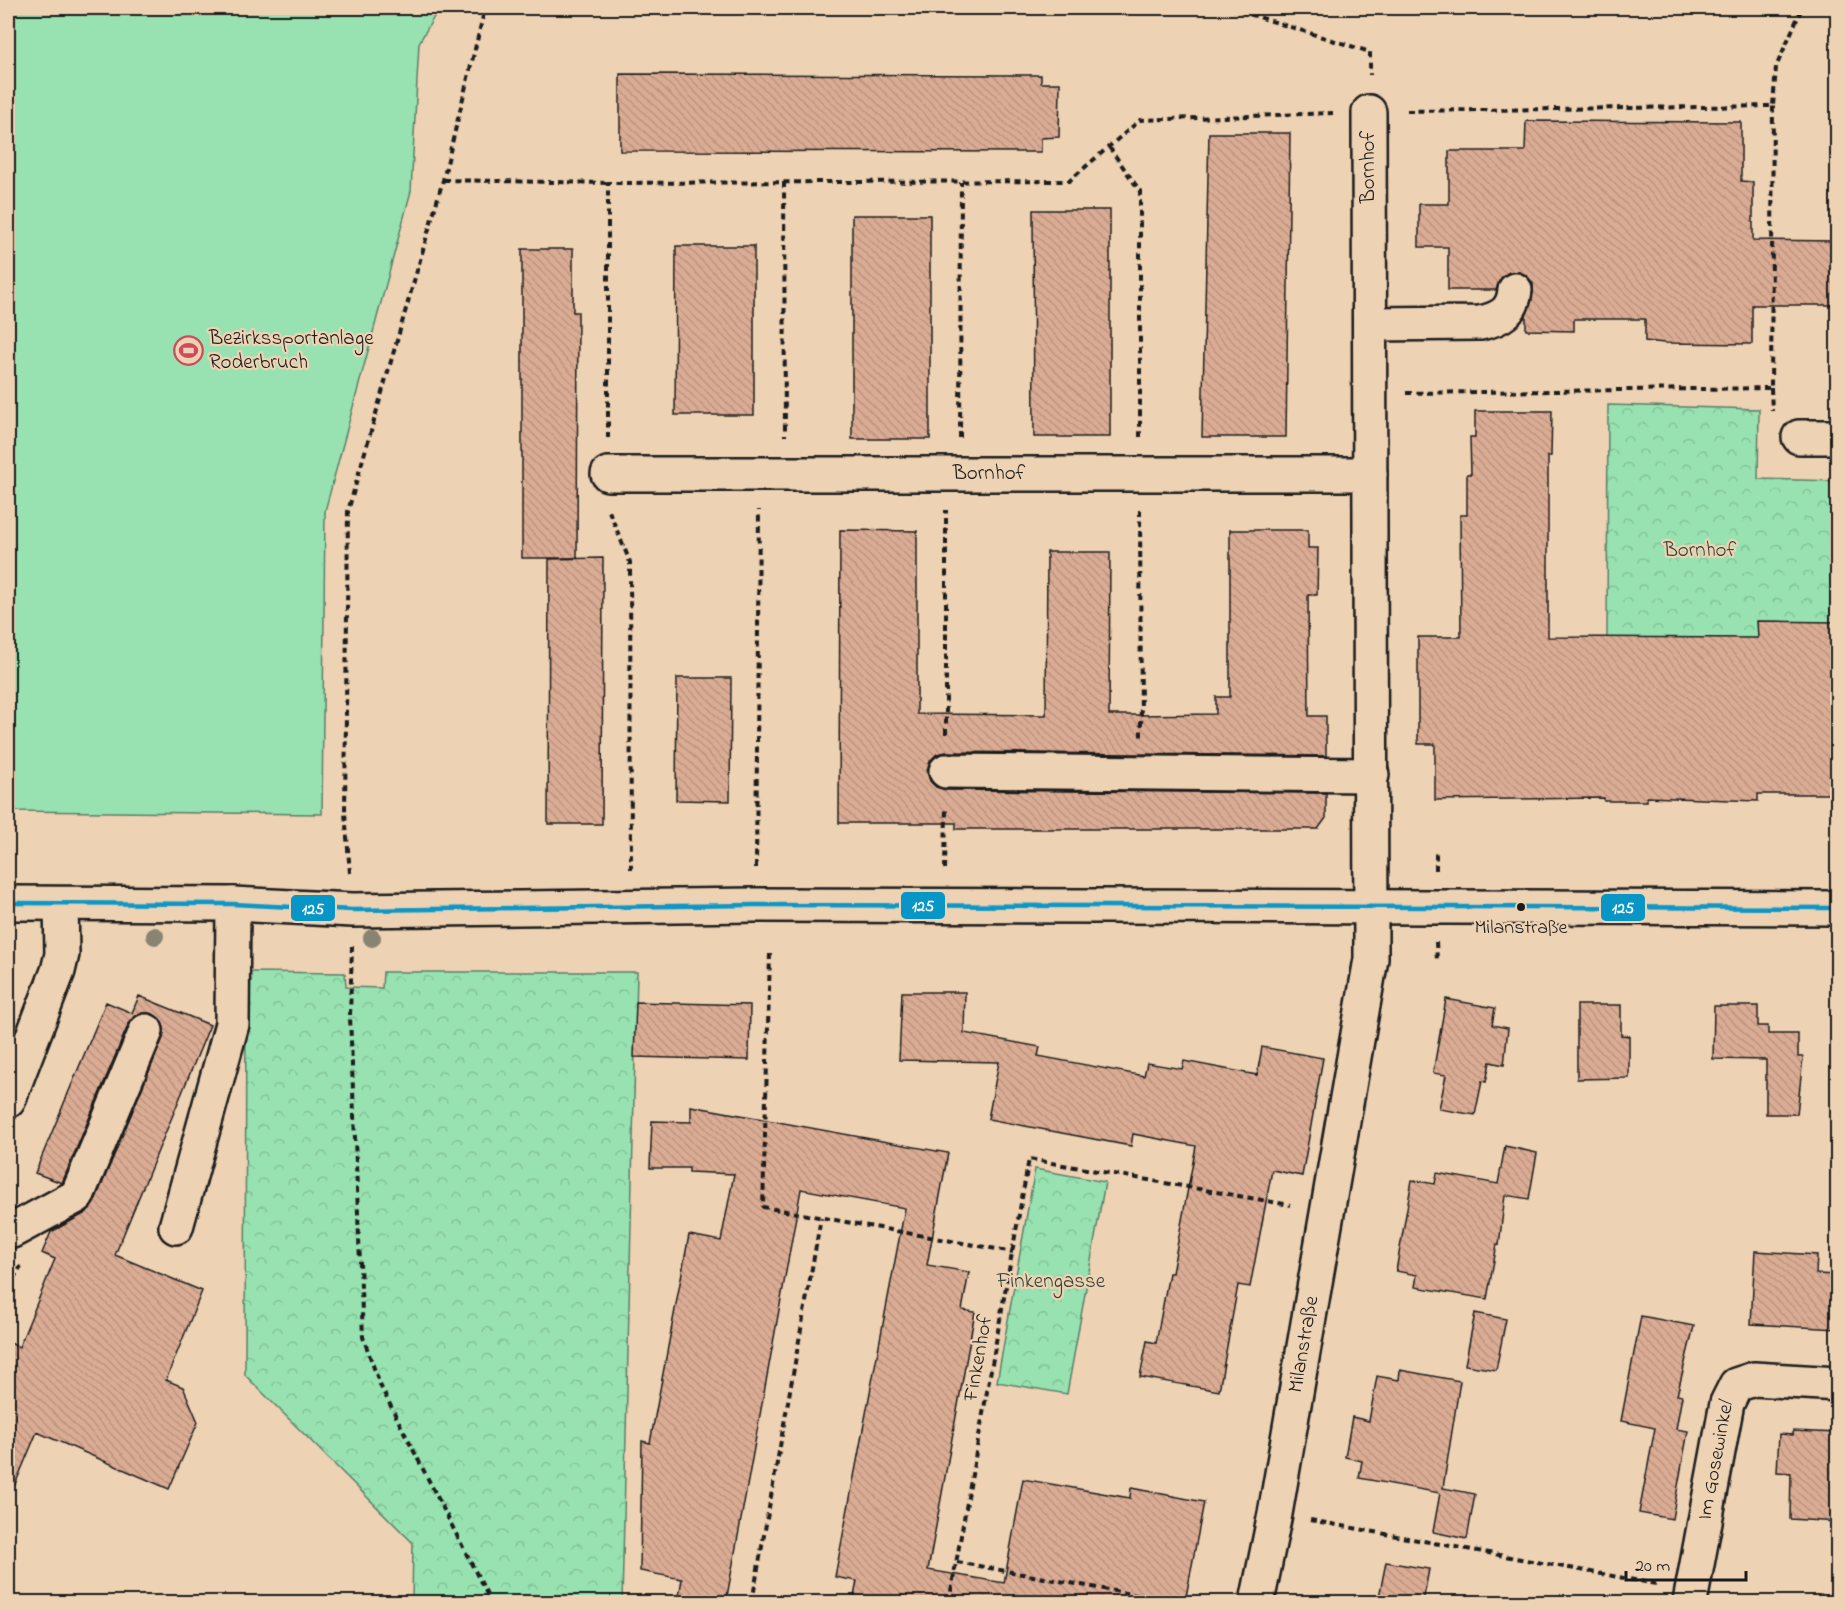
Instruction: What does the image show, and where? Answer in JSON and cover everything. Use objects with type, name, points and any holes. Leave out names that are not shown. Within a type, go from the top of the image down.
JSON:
[{"type":"street","name":"Bornhof","points":[[1369,112],[1372,906]]},
{"type":"street","points":[[1370,324],[1480,323],[1493,320],[1510,308],[1515,290]]},
{"type":"street","points":[[1798,437],[1838,437]]},
{"type":"street","name":"Bornhof","points":[[608,474],[1370,474]]},
{"type":"street","points":[[946,771],[1372,775]]},
{"type":"street","points":[[8,903],[233,904],[353,910],[631,905],[1838,908]]},
{"type":"street","points":[[8,1101],[58,971],[62,954],[61,904]]},
{"type":"street","points":[[176,1227],[232,1024],[233,904]]},
{"type":"street","name":"Milanstraße","points":[[1257,1602],[1371,959],[1372,906]]},
{"type":"street","points":[[9,1238],[77,1196],[146,1031]]},
{"type":"street","name":"Im Gosewinkel","points":[[1678,1594],[1727,1403],[1736,1385],[1754,1379],[1838,1384]]},
{"type":"path","points":[[351,880],[345,813],[348,511],[443,180],[485,8]]},
{"type":"path","points":[[1230,8],[1370,52],[1369,112]]},
{"type":"path","points":[[1370,393],[1772,388],[1773,106],[1776,67],[1802,8]]},
{"type":"path","points":[[443,180],[608,183],[1069,181],[1140,120],[1369,112],[1773,106]]},
{"type":"path","points":[[1109,147],[1140,191],[1141,774]]},
{"type":"path","points":[[755,905],[784,182]]},
{"type":"path","points":[[945,905],[946,507],[960,447],[961,182]]},
{"type":"path","points":[[608,183],[608,474],[606,503],[630,562],[631,905]]},
{"type":"path","points":[[352,954],[350,1016],[363,1337],[380,1385],[491,1602]]},
{"type":"path","points":[[770,954],[763,1207],[1013,1252]]},
{"type":"path","name":"Finkenhof","points":[[949,1602],[1029,1159],[1328,1211]]},
{"type":"path","points":[[752,1602],[821,1218]]},
{"type":"path","points":[[1301,1518],[1678,1594]]},
{"type":"path","points":[[957,1562],[1174,1602]]},
{"type":"green space","name":"Bezirkssportanlage Roderbruch","points":[[8,8],[439,8],[419,43],[411,191],[325,511],[322,814],[8,811]]},
{"type":"green space","name":"Bornhof","points":[[1608,405],[1759,409],[1758,479],[1837,481],[1837,647],[1607,640]]},
{"type":"green space","points":[[246,972],[345,973],[346,987],[382,988],[383,972],[637,972],[622,1602],[412,1602],[413,1543],[245,1375]]},
{"type":"green space","name":"Finkengasse","points":[[1035,1169],[1105,1182],[1067,1394],[997,1382]]},
{"type":"building","points":[[620,74],[1041,75],[1041,83],[1060,83],[1059,137],[1041,138],[1041,152],[620,151]]},
{"type":"building","points":[[1526,121],[1741,122],[1741,181],[1753,182],[1753,240],[1838,241],[1838,305],[1752,305],[1752,344],[1665,343],[1645,341],[1645,319],[1574,319],[1574,331],[1526,330],[1526,316],[1533,293],[1533,284],[1527,276],[1519,272],[1509,272],[1501,278],[1496,290],[1448,290],[1448,247],[1419,247],[1419,204],[1449,204],[1449,151],[1525,151]]},
{"type":"building","points":[[1209,133],[1290,133],[1286,437],[1202,437]]},
{"type":"building","points":[[1033,210],[1110,210],[1110,437],[1034,437]]},
{"type":"building","points":[[852,215],[930,215],[930,439],[852,439]]},
{"type":"building","points":[[676,246],[754,246],[754,415],[675,415]]},
{"type":"building","points":[[522,249],[573,249],[573,312],[578,312],[577,558],[522,558]]},
{"type":"building","points":[[1475,411],[1552,411],[1551,456],[1548,456],[1548,637],[1758,638],[1757,621],[1838,622],[1838,794],[1758,794],[1758,801],[1647,797],[1647,801],[1604,801],[1604,798],[1435,800],[1435,744],[1418,744],[1418,637],[1461,637],[1460,515],[1467,515],[1467,474],[1471,474],[1470,437],[1475,437]]},
{"type":"building","points":[[840,530],[917,531],[917,714],[1046,715],[1047,552],[1110,552],[1109,715],[1135,715],[1216,714],[1216,697],[1230,697],[1230,530],[1308,530],[1308,548],[1318,548],[1317,595],[1308,595],[1309,716],[1326,716],[1326,756],[946,752],[937,754],[930,761],[927,771],[930,781],[936,787],[946,790],[1326,793],[1326,818],[1318,829],[956,829],[956,823],[839,823]]},
{"type":"building","points":[[603,558],[602,824],[548,824],[549,559]]},
{"type":"building","points":[[677,678],[731,678],[730,801],[676,800]]},
{"type":"building","points":[[902,992],[965,992],[964,1033],[1040,1047],[1038,1056],[1144,1076],[1147,1063],[1182,1069],[1184,1061],[1257,1075],[1262,1047],[1323,1058],[1302,1176],[1272,1170],[1250,1287],[1238,1285],[1219,1391],[1140,1377],[1147,1341],[1156,1343],[1196,1146],[1133,1134],[1131,1146],[988,1119],[999,1062],[899,1060]]},
{"type":"building","points":[[139,996],[210,1025],[115,1255],[202,1291],[166,1380],[183,1387],[198,1422],[169,1489],[37,1432],[8,1501],[8,1342],[19,1347],[55,1259],[42,1253],[51,1232],[86,1213],[94,1203],[163,1038],[164,1028],[160,1019],[153,1014],[143,1013],[134,1017],[129,1023],[62,1183],[35,1173],[106,1002],[132,1013]]},
{"type":"building","points":[[1446,999],[1495,1008],[1492,1025],[1508,1028],[1504,1065],[1490,1062],[1486,1082],[1482,1081],[1475,1115],[1439,1109],[1446,1075],[1433,1073]]},
{"type":"building","points":[[636,1002],[750,1005],[749,1060],[634,1057]]},
{"type":"building","points":[[1577,1005],[1621,1005],[1621,1035],[1629,1036],[1629,1078],[1577,1079]]},
{"type":"building","points":[[1714,1006],[1758,1006],[1758,1026],[1768,1026],[1768,1034],[1798,1034],[1798,1057],[1803,1057],[1797,1114],[1766,1114],[1766,1060],[1713,1059]]},
{"type":"building","points":[[691,1106],[948,1153],[927,1265],[969,1272],[962,1310],[975,1312],[928,1570],[1004,1583],[1023,1479],[1130,1498],[1131,1488],[1204,1502],[1185,1602],[853,1602],[857,1581],[835,1577],[905,1208],[801,1189],[726,1602],[678,1602],[682,1579],[640,1571],[642,1441],[650,1443],[689,1235],[721,1241],[734,1174],[689,1172],[689,1168],[650,1168],[652,1121],[691,1122]]},
{"type":"building","points":[[1505,1146],[1537,1153],[1529,1199],[1505,1195],[1499,1245],[1497,1244],[1487,1299],[1415,1287],[1417,1275],[1396,1271],[1412,1180],[1435,1184],[1437,1173],[1498,1184]]},
{"type":"building","points":[[1755,1251],[1817,1255],[1816,1274],[1838,1275],[1838,1329],[1751,1324]]},
{"type":"building","points":[[1475,1313],[1506,1319],[1496,1370],[1465,1365]]},
{"type":"building","points":[[1641,1316],[1694,1326],[1677,1395],[1682,1396],[1676,1429],[1688,1431],[1672,1519],[1639,1513],[1655,1428],[1621,1421]]},
{"type":"building","points":[[1400,1370],[1460,1381],[1443,1488],[1475,1494],[1467,1539],[1433,1532],[1440,1493],[1359,1478],[1362,1461],[1345,1457],[1352,1417],[1369,1421],[1377,1376],[1399,1380]]},
{"type":"building","points":[[1793,1431],[1838,1433],[1838,1522],[1790,1519],[1791,1473],[1777,1472],[1779,1434],[1793,1435]]},
{"type":"building","points":[[1386,1562],[1429,1569],[1423,1602],[1378,1602]]},
{"type":"transit line","name":"125","points":[[8,903],[233,904],[353,910],[755,905],[1838,908]]},
{"type":"place","name":"Bezirkssportanlage Roderbruch","points":[[188,351]]},
{"type":"place","name":"Milanstraße","points":[[1521,907]]}]
